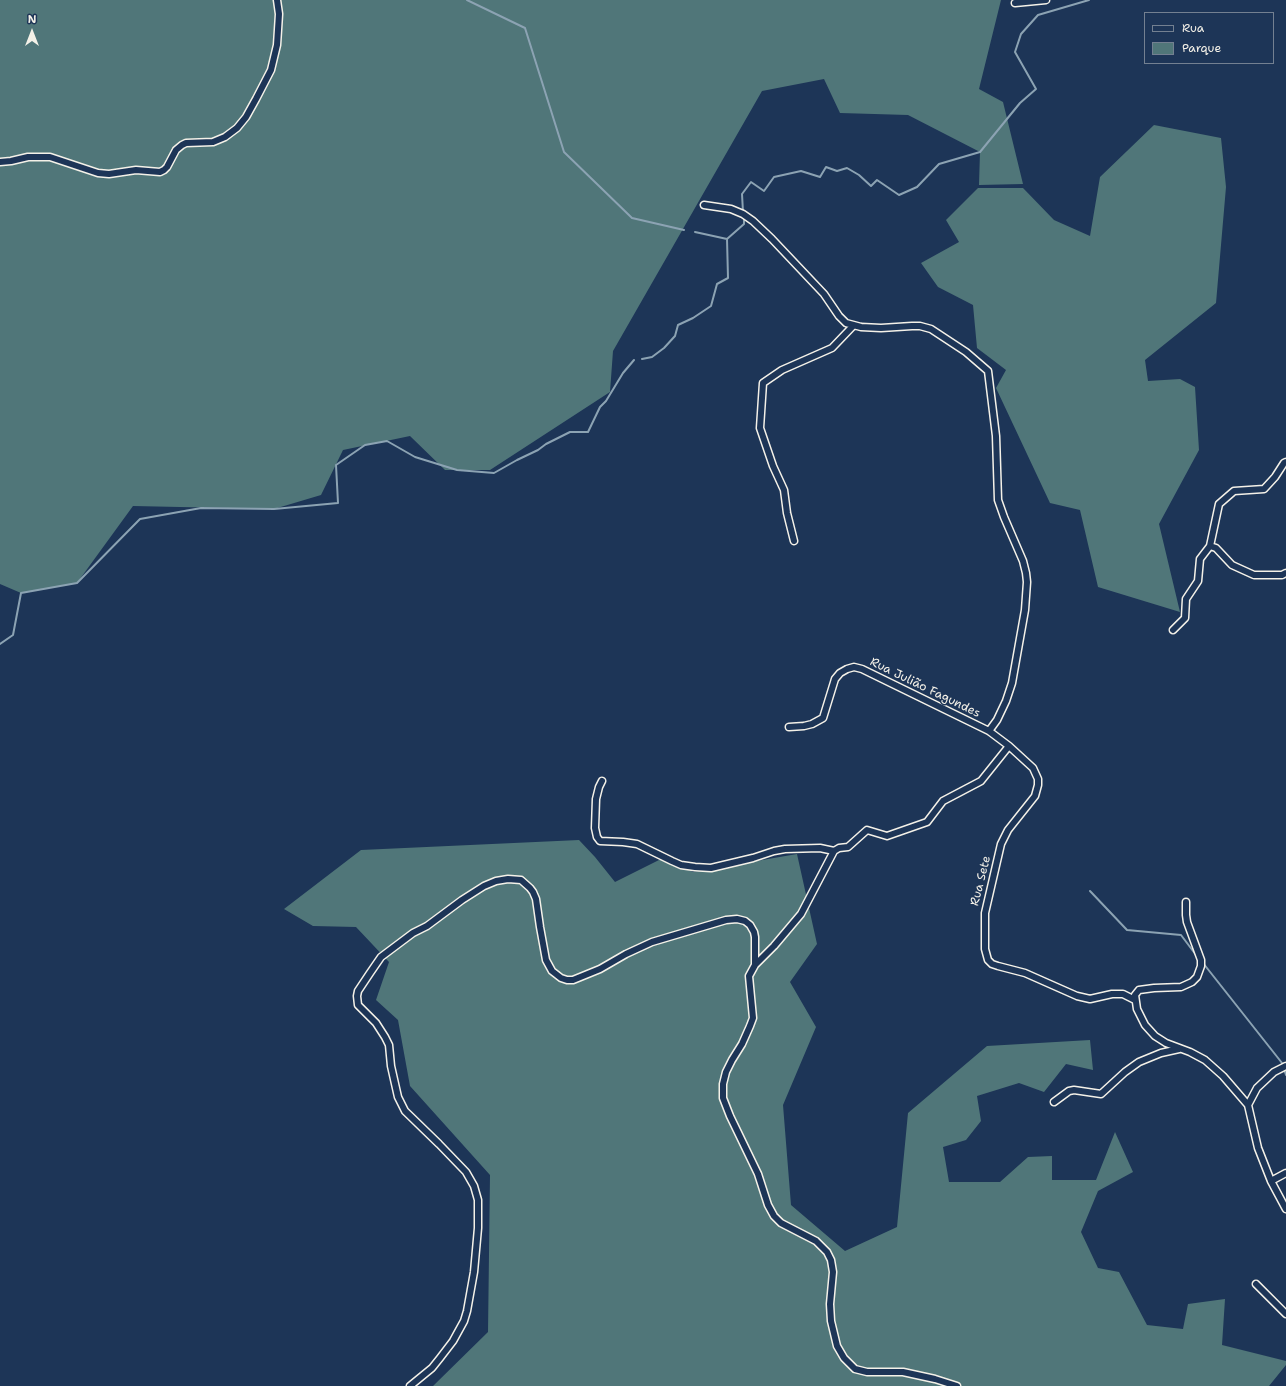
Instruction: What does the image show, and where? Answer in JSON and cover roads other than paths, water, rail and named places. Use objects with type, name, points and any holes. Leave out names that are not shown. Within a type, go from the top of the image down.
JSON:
[{"type":"street","points":[[0,162],[28,157],[50,156],[98,173],[109,174],[136,170],[160,172],[167,167],[176,150],[182,144],[212,142],[225,137],[237,128],[246,117],[271,70],[278,39],[279,14],[277,0]]},
{"type":"street","points":[[1015,3],[1046,0]]},
{"type":"street","points":[[704,205],[731,209],[744,214],[753,221],[824,294],[839,316],[846,323],[853,326],[880,328],[920,326],[932,329],[976,360],[988,371],[996,436],[998,500],[1026,573],[1025,610],[1012,683],[1006,701],[997,720],[989,731]]},
{"type":"street","points":[[794,541],[787,513],[784,490],[773,466],[760,428],[764,383],[782,370],[832,348],[853,326]]},
{"type":"street","points":[[1173,630],[1185,618],[1186,599],[1198,581],[1200,559],[1210,546],[1219,504],[1234,491],[1264,489],[1275,477],[1284,462],[1286,462]]},
{"type":"street","points":[[1210,546],[1216,548],[1232,565],[1254,575],[1282,575],[1286,573]]},
{"type":"street","name":"Rua Julião Fagundes","points":[[789,727],[812,724],[823,718],[835,679],[840,673],[854,667],[862,669],[989,731]]},
{"type":"street","name":"Rua Sete","points":[[989,731],[1033,768],[1038,780],[1038,785],[1035,796],[1008,830],[1001,844],[985,913],[985,949],[988,960],[992,964],[998,966],[1025,972],[1077,996],[1090,999],[1112,994],[1123,994],[1135,1000]]},
{"type":"street","points":[[957,1386],[935,1379],[903,1372],[868,1372],[855,1369],[844,1358],[837,1346],[833,1328],[830,1304],[833,1272],[831,1260],[827,1252],[816,1241],[781,1223],[774,1216],[768,1205],[758,1174],[723,1098],[723,1084],[726,1072],[742,1044],[753,1018],[749,976],[755,965],[774,946],[801,914],[834,851],[839,848],[848,847],[867,830],[887,836],[927,822],[943,801],[981,781],[1008,746]]},
{"type":"street","points":[[602,781],[599,786],[596,799],[595,828],[598,840],[602,842],[637,844],[681,865],[700,868],[711,868],[780,850],[820,848],[834,851]]},
{"type":"street","points":[[410,1386],[432,1368],[453,1341],[464,1321],[474,1272],[478,1228],[478,1200],[474,1186],[466,1172],[405,1111],[398,1097],[391,1066],[389,1045],[376,1023],[356,1002],[358,991],[378,961],[413,933],[427,926],[484,886],[496,881],[516,879],[521,880],[530,888],[536,899],[546,960],[552,971],[561,978],[573,980],[600,969],[626,954],[652,942],[726,920],[738,919],[745,921],[750,925],[754,932],[755,965]]},
{"type":"street","points":[[1186,902],[1186,915],[1201,960],[1201,966],[1197,977],[1192,982],[1181,987],[1139,990],[1135,995],[1137,1009],[1145,1025],[1154,1036],[1166,1043],[1199,1056],[1223,1076],[1248,1105],[1254,1138],[1271,1181],[1286,1209]]},
{"type":"street","points":[[1054,1102],[1069,1091],[1074,1090],[1101,1094],[1125,1072],[1139,1062],[1161,1053],[1181,1049]]},
{"type":"street","points":[[1248,1105],[1253,1094],[1261,1084],[1274,1072],[1286,1066]]},
{"type":"street","points":[[1271,1181],[1286,1173]]},
{"type":"street","points":[[1256,1284],[1286,1314]]},
{"type":"waterway","points":[[467,0],[525,28],[564,152],[632,218],[684,230]]},
{"type":"waterway","points":[[743,212],[742,194],[751,182],[764,191],[774,177],[801,171],[820,177],[826,167],[837,171],[847,168],[859,175],[871,186],[877,180],[899,195],[917,187],[939,164],[980,152],[1020,103],[1036,89],[1015,52],[1021,34],[1038,15],[1089,0]]},
{"type":"waterway","points":[[642,359],[652,357],[664,348],[675,336],[678,325],[693,318],[711,306],[717,284],[728,278],[727,239],[744,224],[744,216]]},
{"type":"waterway","points":[[695,232],[727,239]]},
{"type":"waterway","points":[[0,644],[13,635],[21,593],[77,583],[140,519],[201,508],[274,509],[338,503],[336,465],[365,445],[387,441],[415,457],[457,470],[494,473],[570,432],[588,432],[600,407],[606,401],[623,373],[634,360]]},
{"type":"waterway","points":[[1090,891],[1127,930],[1181,935],[1196,955]]},
{"type":"waterway","points":[[1203,963],[1282,1063],[1286,1075]]}]
